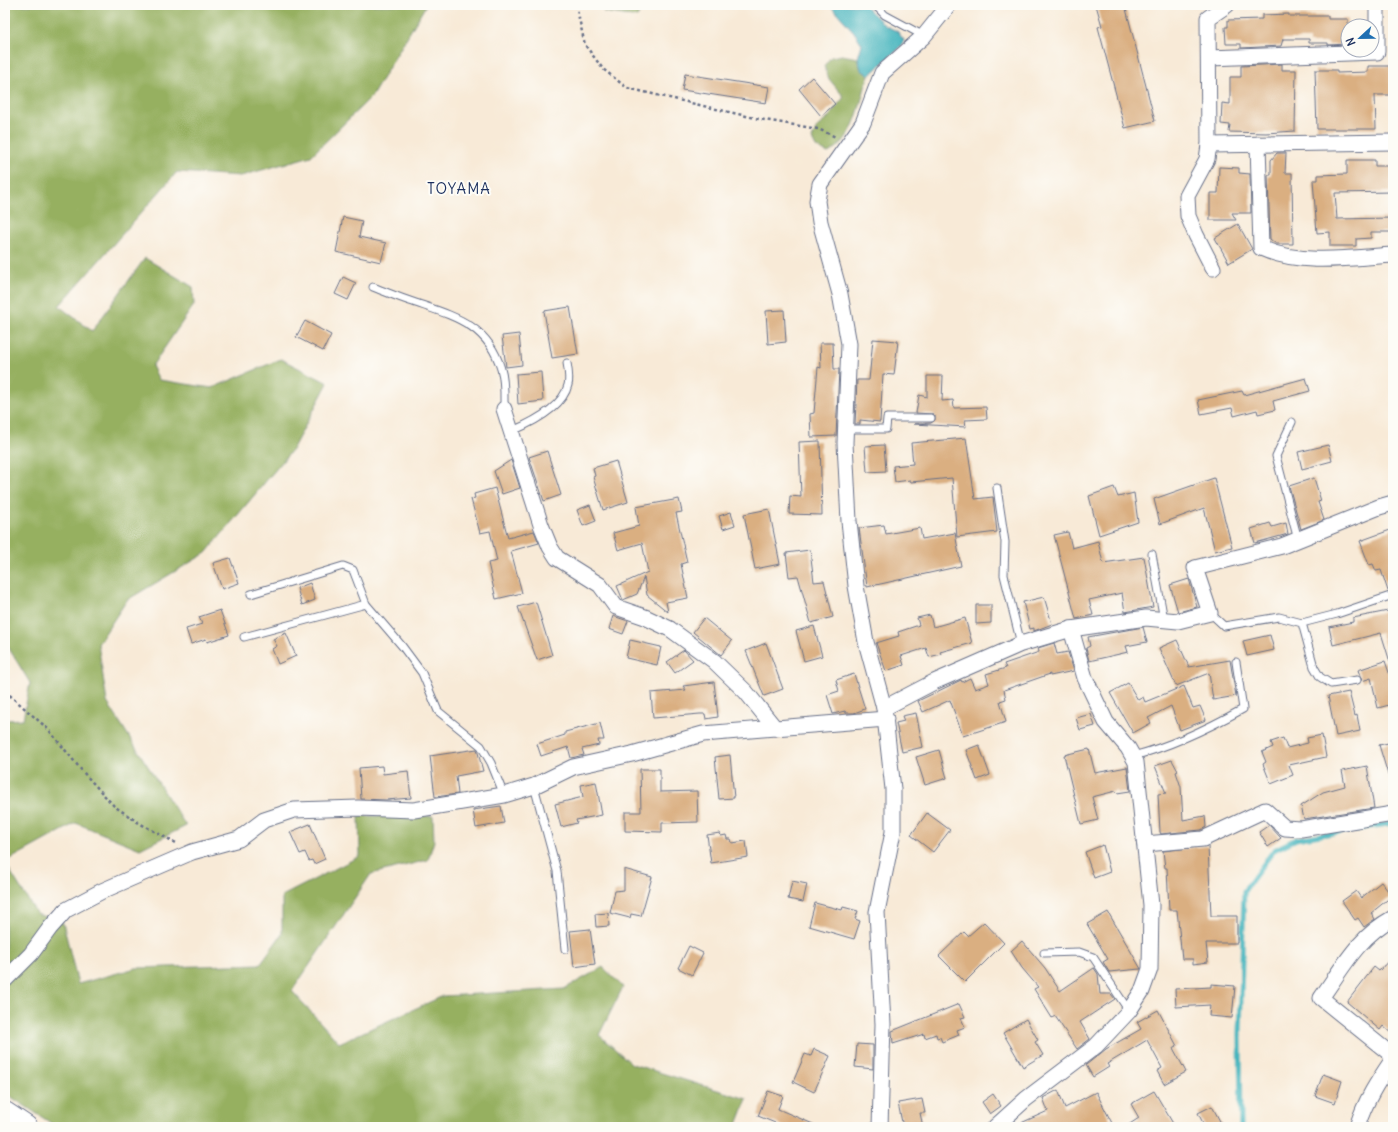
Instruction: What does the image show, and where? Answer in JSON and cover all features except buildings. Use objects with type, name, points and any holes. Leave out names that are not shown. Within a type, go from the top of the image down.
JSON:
[{"type":"main road","points":[[5,1113],[26,1127]]},
{"type":"street","points":[[880,1127],[882,1024],[877,912],[893,825],[893,789],[885,714],[866,642],[856,586],[849,522],[845,429],[850,344],[840,294],[820,222],[817,201],[820,184],[863,123],[882,74],[924,36],[949,5]]},
{"type":"street","points":[[1213,268],[1188,216],[1187,196],[1207,159],[1209,145],[1208,18],[1227,5]]},
{"type":"street","points":[[1209,58],[1377,52],[1377,5]]},
{"type":"street","points":[[1209,145],[1393,142]]},
{"type":"street","points":[[1258,144],[1261,248],[1276,255],[1326,259],[1393,255]]},
{"type":"street","points":[[504,409],[541,525],[550,547],[557,558],[600,585],[616,607],[645,617],[670,629],[714,661],[746,692],[775,728]]},
{"type":"street","points":[[5,980],[31,954],[50,928],[66,910],[102,891],[192,852],[239,839],[264,820],[294,810],[358,808],[414,810],[504,795],[534,786],[574,767],[632,754],[704,734],[775,728],[885,714],[934,682],[1021,644],[1071,629],[1146,618],[1178,621],[1210,614],[1195,568],[1282,546],[1378,507],[1393,503]]},
{"type":"street","points":[[995,1127],[1026,1099],[1096,1046],[1129,1011],[1142,991],[1150,969],[1151,905],[1136,762],[1128,748],[1106,722],[1085,678],[1071,629]]},
{"type":"street","points":[[1145,844],[1203,839],[1265,810],[1285,828],[1301,829],[1393,814]]},
{"type":"street","points":[[1357,1127],[1362,1109],[1393,1058],[1321,998],[1361,941],[1380,925],[1393,918]]},
{"type":"lane","points":[[876,5],[885,14],[924,36]]},
{"type":"lane","points":[[373,287],[441,311],[462,320],[477,330],[490,343],[502,370],[504,409]]},
{"type":"lane","points":[[512,432],[531,423],[559,401],[568,385],[567,363]]},
{"type":"lane","points":[[845,429],[886,429],[887,418],[931,418]]},
{"type":"lane","points":[[1292,422],[1276,456],[1298,540]]},
{"type":"lane","points":[[997,488],[1005,542],[1004,575],[1021,644]]},
{"type":"lane","points":[[1152,554],[1164,620]]},
{"type":"lane","points":[[251,594],[343,566],[353,570],[366,604],[402,646],[422,673],[438,711],[481,746],[491,763],[504,795]]},
{"type":"lane","points":[[1210,614],[1224,626],[1279,617],[1302,623],[1337,614],[1393,595]]},
{"type":"lane","points":[[244,637],[366,604]]},
{"type":"lane","points":[[1302,623],[1314,666],[1320,677],[1330,684],[1357,680]]},
{"type":"lane","points":[[1132,756],[1158,750],[1199,733],[1243,709],[1236,662]]},
{"type":"lane","points":[[534,786],[557,871],[565,949]]},
{"type":"lane","points":[[1044,953],[1079,952],[1093,958],[1129,1011]]},
{"type":"path","points":[[576,5],[586,45],[603,69],[627,88],[759,120],[818,129],[850,143]]},
{"type":"path","points":[[5,691],[48,729],[83,772],[114,806],[139,823],[192,852]]},
{"type":"green space","points":[[5,5],[426,5],[372,96],[311,156],[241,176],[177,172],[59,306],[92,331],[145,258],[193,287],[194,305],[152,366],[159,380],[212,388],[281,359],[328,383],[292,450],[206,553],[127,600],[98,644],[107,702],[186,826],[140,849],[76,823],[5,862],[5,720],[23,719],[30,683],[5,642]]},
{"type":"green space","points":[[600,5],[644,5],[637,17],[604,12]]},
{"type":"green space","points":[[842,55],[858,58],[861,70],[869,75],[856,119],[851,129],[838,147],[828,153],[816,147],[812,139],[817,127],[827,119],[844,97],[829,79],[824,66],[831,57]]},
{"type":"green space","points":[[359,816],[433,816],[434,841],[428,860],[371,874],[292,991],[339,1043],[443,996],[564,989],[603,967],[623,987],[599,1035],[632,1064],[747,1099],[736,1127],[57,1127],[5,1093],[5,863],[37,914],[63,923],[78,984],[136,968],[260,964],[282,934],[282,896],[360,856]]},
{"type":"water","points":[[830,5],[864,5],[886,26],[897,31],[904,40],[901,47],[869,75],[861,70],[858,58],[862,44],[854,32]]},
{"type":"waterway","points":[[1241,1127],[1240,1034],[1244,891],[1274,850],[1296,839],[1393,823]]},
{"type":"district","name":"TOYAMA","points":[[459,188]]}]
